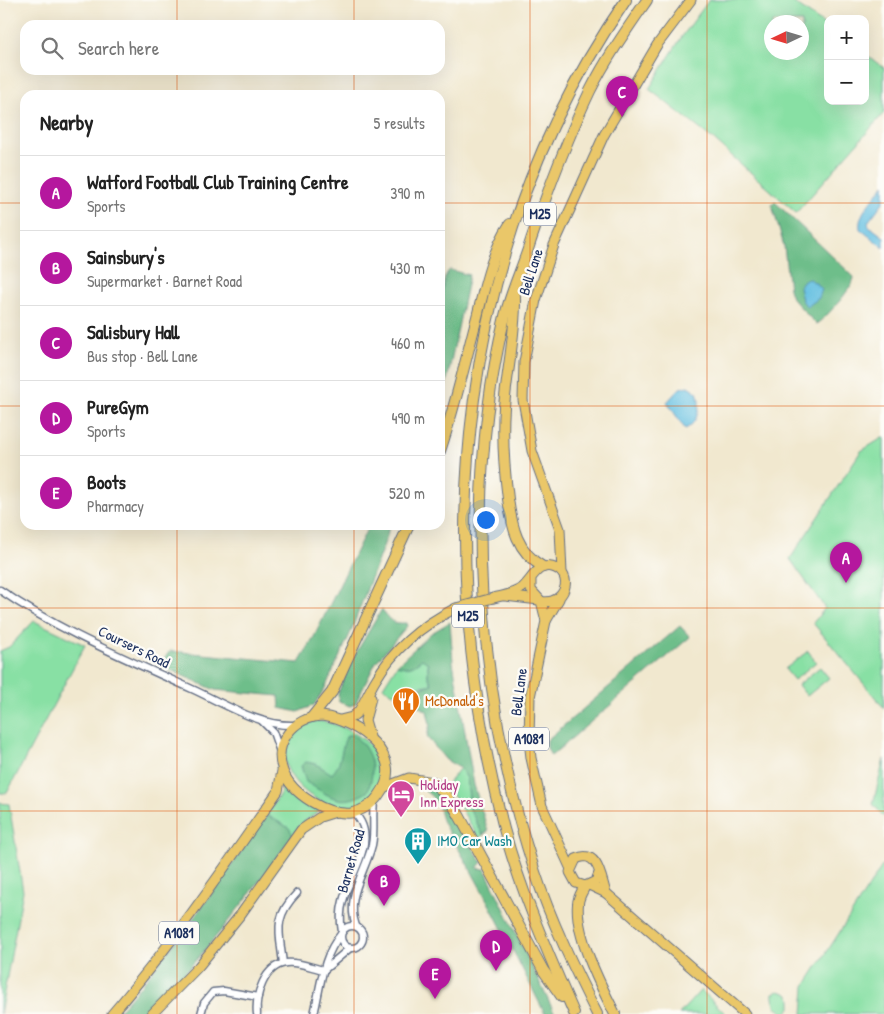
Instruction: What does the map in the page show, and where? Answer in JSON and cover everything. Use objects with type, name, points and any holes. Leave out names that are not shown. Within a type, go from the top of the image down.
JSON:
[{"type":"highway","name":"M25","points":[[574,1014],[534,918],[504,830],[483,732],[468,618],[464,536],[465,485],[474,393],[491,302],[519,209],[556,119],[582,70],[626,0]]},
{"type":"highway","name":"M25","points":[[597,1014],[553,920],[536,873],[516,806],[499,730],[486,639],[481,513],[487,423],[506,313],[540,212],[591,89],[621,38],[647,0]]},
{"type":"highway","name":"M25","points":[[445,435],[488,274],[499,241],[519,209]]},
{"type":"highway","name":"M25","points":[[515,290],[516,317],[504,408],[507,489],[517,540],[525,552],[544,567]]},
{"type":"highway","points":[[312,717],[332,692],[407,530]]},
{"type":"highway","name":"M25","points":[[433,782],[448,797],[459,814],[544,970],[574,1014]]},
{"type":"highway","points":[[587,886],[578,902],[579,923],[592,963],[615,1014]]},
{"type":"main road","name":"Bell Lane","points":[[562,573],[560,529],[532,451],[524,400],[524,362],[536,300],[554,245],[604,135],[657,45],[691,0]]},
{"type":"main road","points":[[340,720],[370,737],[382,750],[387,763],[385,787],[374,802],[353,812],[336,812],[300,793],[289,782],[282,770],[280,752],[283,741],[295,725],[312,717],[340,720],[352,717],[358,712],[388,661],[406,640],[439,617],[456,608],[505,596],[522,588],[538,570],[560,552]]},
{"type":"main road","points":[[505,596],[548,602],[558,598],[565,590],[566,584],[562,573],[552,567],[544,567]]},
{"type":"main road","points":[[531,579],[531,590],[540,600]]},
{"type":"main road","name":"Bell Lane","points":[[558,598],[546,621],[533,679],[529,712],[529,740],[538,791],[548,820],[565,851],[570,867]]},
{"type":"main road","name":"Bell Lane","points":[[540,600],[546,621]]},
{"type":"main road","points":[[370,737],[365,720],[375,681]]},
{"type":"main road","name":"A1081","points":[[112,1014],[150,970],[196,909],[278,790],[282,770]]},
{"type":"main road","points":[[385,787],[409,778],[433,782]]},
{"type":"main road","name":"A1081","points":[[152,1014],[198,967],[241,914],[301,830],[320,817],[336,812]]},
{"type":"main road","points":[[565,851],[580,857],[592,858],[598,865],[606,893]]},
{"type":"main road","points":[[580,857],[570,867],[573,880],[606,893],[746,1014]]},
{"type":"main road","points":[[587,886],[596,881],[599,873]]},
{"type":"street","name":"Coursers Road","points":[[0,590],[29,610],[148,669],[261,719],[281,726],[295,725]]},
{"type":"street","points":[[261,719],[273,732],[280,752]]},
{"type":"street","name":"Barnet Road","points":[[356,926],[352,906],[372,846],[374,802]]},
{"type":"street","name":"Barnet Road","points":[[342,933],[340,921],[343,902],[357,866],[366,834],[363,824],[353,812]]},
{"type":"street","points":[[283,963],[279,918],[282,911],[297,893]]},
{"type":"street","points":[[257,1014],[258,997],[264,980],[276,967],[283,963],[324,970],[350,948],[359,946],[363,940],[363,933],[356,926],[349,926],[342,933],[326,957],[324,970],[314,1014]]},
{"type":"street","points":[[342,933],[342,941],[350,948]]},
{"type":"street","points":[[200,1014],[204,1003],[213,992],[224,991],[258,997]]},
{"type":"green space","points":[[709,0],[790,0],[824,24],[824,105],[869,105],[869,57],[884,68],[884,113],[796,213],[714,140],[649,89],[681,38]]},
{"type":"green space","points":[[775,202],[854,277],[853,282],[838,302],[816,324],[792,298],[789,289],[784,246],[772,205]]},
{"type":"green space","points":[[450,270],[469,275],[445,390],[445,277]]},
{"type":"green space","points":[[884,437],[884,708],[813,623],[825,608],[790,559],[861,451]]},
{"type":"green space","points":[[367,530],[388,530],[350,634],[325,688],[314,705],[298,712],[280,708],[279,696],[215,690],[159,665],[170,651],[299,663],[312,641]]},
{"type":"green space","points":[[382,609],[391,620],[397,623],[406,623],[407,626],[376,662],[355,704],[350,706],[339,702],[338,693],[353,658]]},
{"type":"green space","points":[[34,621],[85,645],[7,793],[0,793],[0,651],[9,647]]},
{"type":"green space","points":[[450,622],[453,662],[474,785],[488,831],[483,835],[470,809],[467,778],[460,768],[446,760],[427,737],[430,724],[427,711],[416,705],[401,704],[402,698],[409,693],[432,684],[428,676],[428,663],[422,659],[411,666],[397,665],[430,634]]},
{"type":"green space","points":[[680,626],[690,637],[551,756],[547,748],[547,740]]},
{"type":"green space","points":[[808,651],[816,662],[794,680],[785,669]]},
{"type":"green space","points":[[422,658],[428,663],[428,676],[432,684],[416,687],[402,698],[383,687],[397,665],[405,667]]},
{"type":"green space","points":[[820,667],[829,678],[807,696],[798,685]]},
{"type":"green space","points":[[314,721],[345,728],[373,748],[381,760],[384,774],[380,788],[367,801],[350,807],[330,805],[312,797],[297,783],[287,767],[285,750],[293,734]]},
{"type":"green space","points":[[347,735],[353,735],[365,747],[371,761],[372,776],[367,792],[358,797],[342,800],[329,796],[306,782],[301,766],[306,762],[316,764],[332,774],[340,760]]},
{"type":"green space","points":[[884,759],[884,817],[873,804]]},
{"type":"green space","points":[[460,768],[467,778],[470,809],[483,835],[479,839],[455,798],[445,787]]},
{"type":"green space","points":[[284,787],[299,800],[320,811],[301,824],[293,835],[267,815]]},
{"type":"green space","points":[[426,788],[435,790],[482,862],[477,868],[485,869],[555,1014],[545,1014],[485,897],[446,828],[435,800],[424,790]]},
{"type":"green space","points":[[0,803],[9,804],[23,891],[0,1014]]},
{"type":"green space","points":[[267,815],[289,828],[293,835],[259,882],[205,950],[147,1014],[116,1014],[176,942]]},
{"type":"green space","points":[[884,863],[884,1014],[803,1014],[805,986]]},
{"type":"green space","points":[[701,990],[726,1014],[679,1014]]},
{"type":"green space","points":[[779,991],[788,994],[791,998],[791,1008],[786,1013],[780,1011],[774,1003],[773,993]]},
{"type":"water","points":[[884,184],[884,201],[868,222],[869,226],[884,237],[884,248],[860,229],[860,223],[864,211]]},
{"type":"water","points":[[809,279],[822,289],[819,298],[807,307],[802,300],[799,287],[804,280]]},
{"type":"water","points":[[688,386],[697,392],[699,408],[693,423],[685,429],[667,402],[680,388]]},
{"type":"place","name":"Salisbury Hall","points":[[622,117]]},
{"type":"place","name":"Watford Football Club Training Centre","points":[[846,583]]},
{"type":"place","name":"McDonald's","points":[[406,725]]},
{"type":"place","name":"Holiday Inn Express","points":[[401,818]]},
{"type":"place","name":"IMO Car Wash","points":[[418,865]]},
{"type":"place","name":"Sainsbury's","points":[[384,906]]},
{"type":"place","name":"PureGym","points":[[496,971]]},
{"type":"place","name":"Boots","points":[[435,999]]}]
